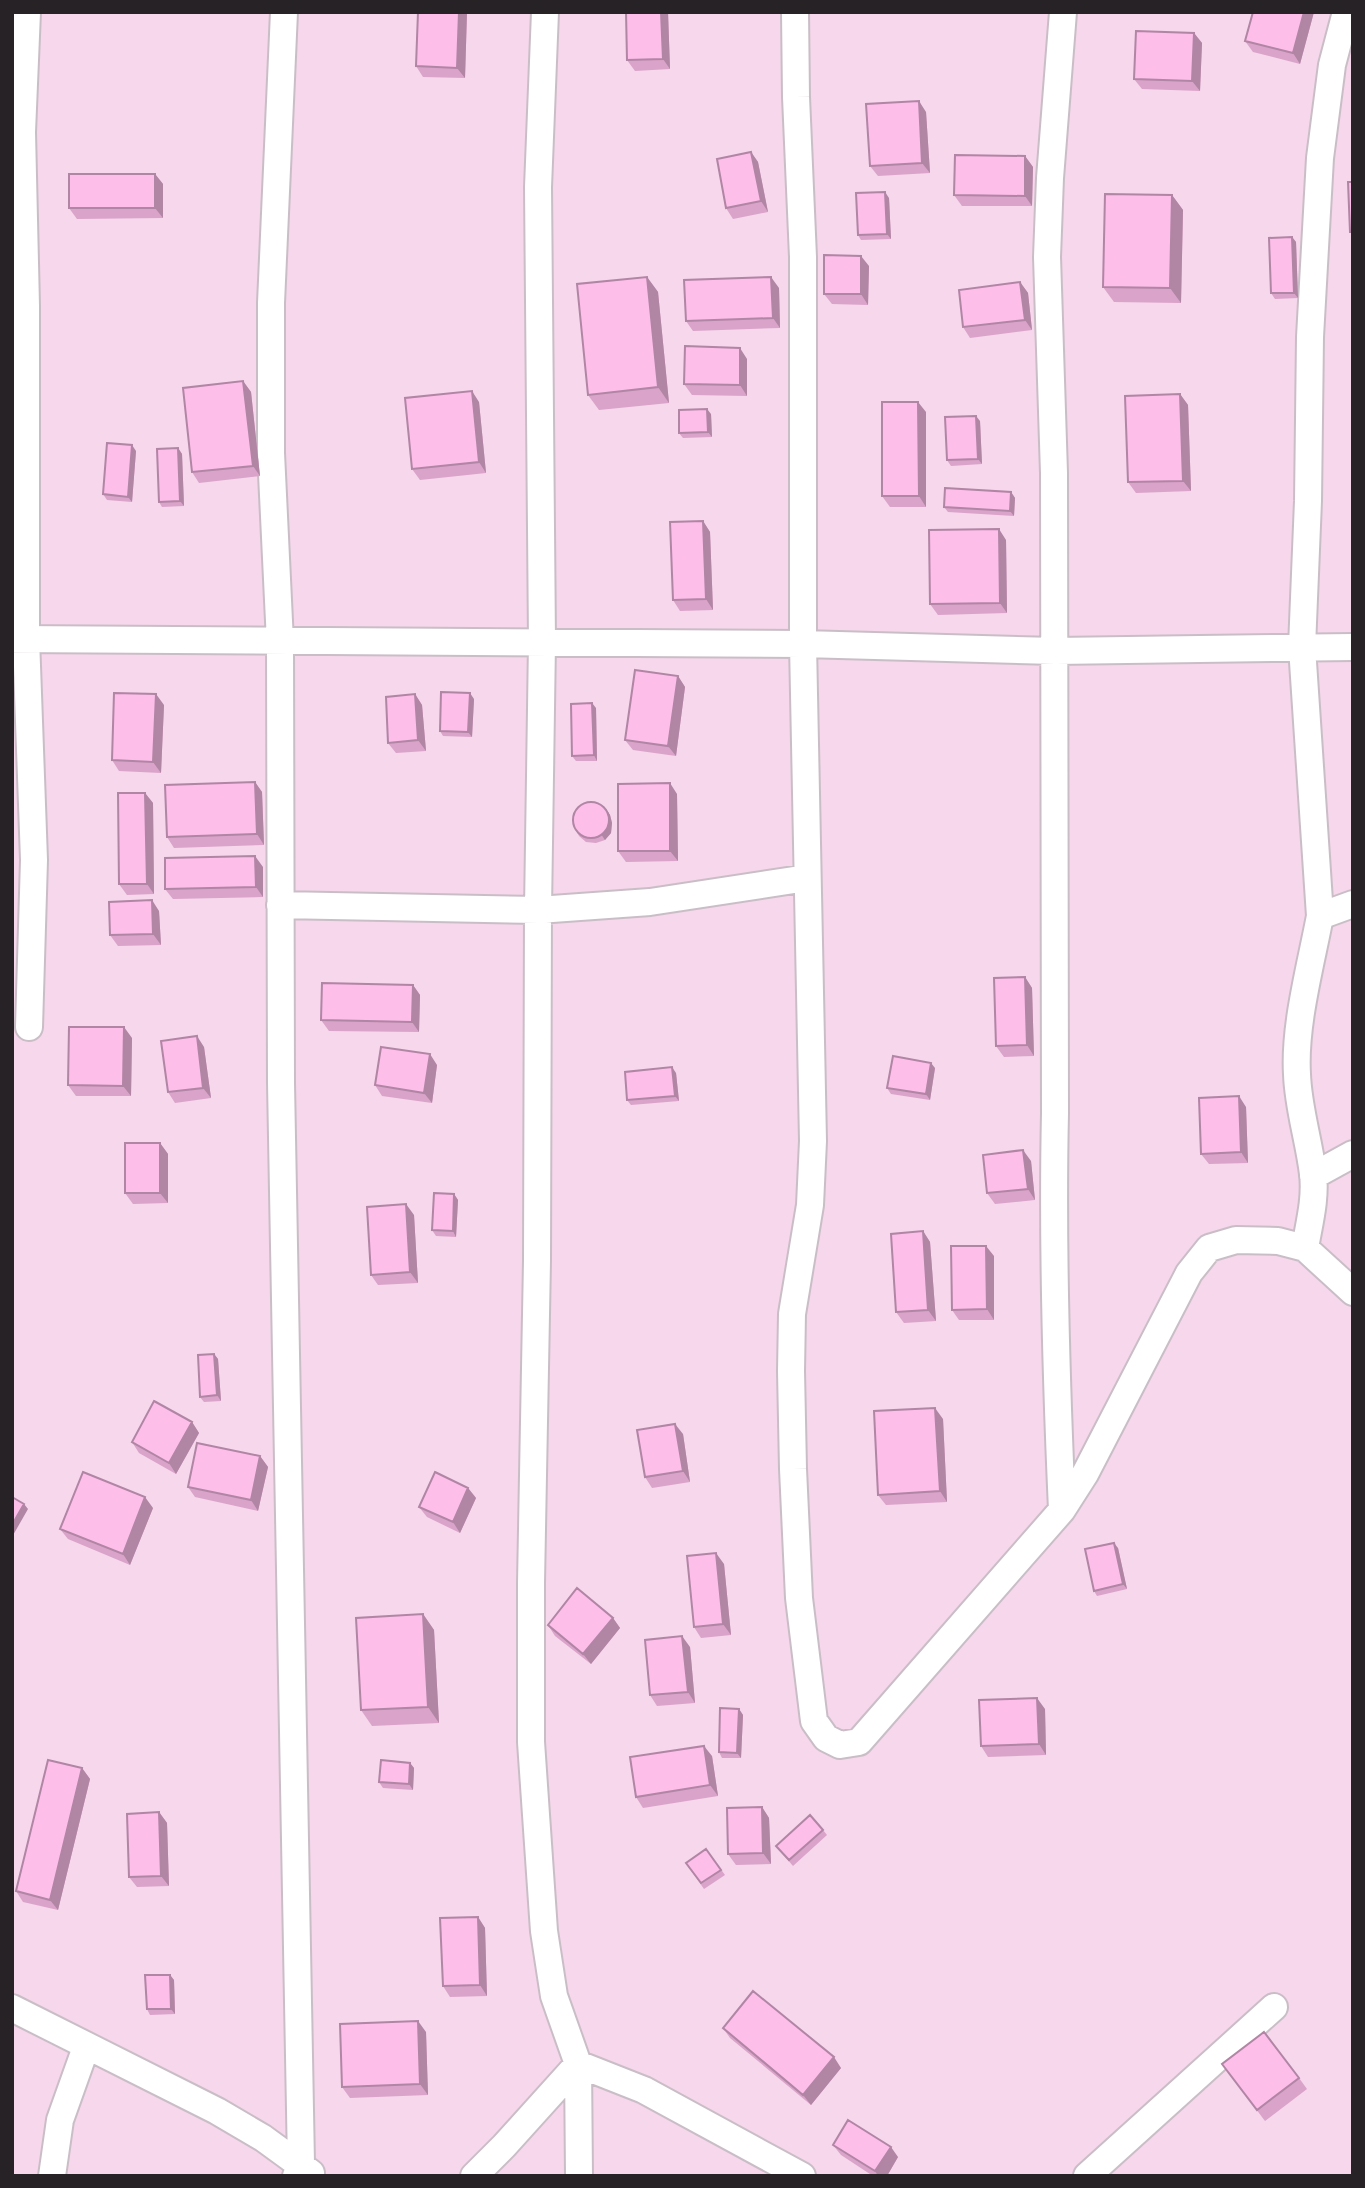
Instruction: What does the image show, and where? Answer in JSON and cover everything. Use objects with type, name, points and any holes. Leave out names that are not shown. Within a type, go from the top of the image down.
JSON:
[{"type":"street","points":[[26,12],[22,132],[26,306],[19,638],[34,860],[29,1027]]},
{"type":"street","points":[[284,12],[271,303],[271,453],[280,642],[279,905],[293,1832],[304,2172]]},
{"type":"street","points":[[545,12],[538,187],[542,642],[531,1742],[544,1931],[554,1996],[578,2064],[579,2176]]},
{"type":"street","points":[[795,12],[803,271],[803,644],[813,1141],[810,1205],[792,1314],[792,1413],[799,1598],[814,1721],[826,1738],[840,1745],[859,1742],[1062,1510],[1085,1474],[1189,1273],[1209,1248],[1236,1240],[1278,1241],[1305,1248],[1353,1292]]},
{"type":"street","points":[[1062,1510],[1053,1268],[1054,474],[1047,257],[1050,178],[1063,12]]},
{"type":"street","points":[[1305,1248],[1312,1208],[1313,1175],[1299,1106],[1297,1071],[1299,1035],[1320,916],[1302,647],[1308,501],[1310,337],[1320,158],[1332,65],[1346,12]]},
{"type":"street","points":[[19,638],[803,644],[1055,651],[1353,647]]},
{"type":"street","points":[[279,905],[538,909],[650,902],[807,878]]},
{"type":"street","points":[[1320,916],[1353,904]]},
{"type":"street","points":[[1313,1175],[1353,1154]]},
{"type":"street","points":[[1087,2176],[1274,2007]]},
{"type":"street","points":[[12,2008],[263,2137],[304,2172]]},
{"type":"street","points":[[52,2176],[60,2120],[86,2047]]},
{"type":"street","points":[[474,2176],[578,2064]]},
{"type":"street","points":[[578,2064],[644,2090],[802,2176]]},
{"type":"shaded area","points":[[12,12],[1353,12],[1353,2176],[12,2176]]},
{"type":"building","points":[[418,12],[459,12],[457,68],[416,66]]},
{"type":"building","points":[[626,12],[661,12],[663,59],[627,60]]},
{"type":"building","points":[[1253,12],[1304,12],[1293,53],[1245,41]]},
{"type":"building","points":[[1136,31],[1194,33],[1192,81],[1134,79]]},
{"type":"building","points":[[919,101],[922,163],[870,166],[866,104]]},
{"type":"building","points":[[751,152],[761,201],[726,208],[717,159]]},
{"type":"building","points":[[955,155],[1025,156],[1025,196],[954,195]]},
{"type":"building","points":[[69,174],[155,174],[155,208],[69,208]]},
{"type":"building","points":[[1348,182],[1353,182],[1353,232],[1350,232]]},
{"type":"building","points":[[885,192],[887,234],[858,235],[856,193]]},
{"type":"building","points":[[1105,194],[1172,195],[1170,288],[1103,287]]},
{"type":"building","points":[[1292,237],[1294,293],[1271,293],[1269,238]]},
{"type":"building","points":[[824,255],[861,256],[861,294],[824,294]]},
{"type":"building","points":[[647,277],[658,387],[588,395],[577,284]]},
{"type":"building","points":[[771,277],[773,318],[686,321],[684,280]]},
{"type":"building","points":[[1020,282],[1025,320],[963,327],[959,290]]},
{"type":"building","points":[[685,346],[740,348],[740,385],[684,384]]},
{"type":"building","points":[[243,381],[253,466],[192,472],[183,388]]},
{"type":"building","points":[[472,391],[479,462],[412,469],[405,398]]},
{"type":"building","points":[[1180,394],[1183,481],[1128,482],[1125,396]]},
{"type":"building","points":[[882,402],[918,402],[919,496],[882,496]]},
{"type":"building","points":[[707,409],[708,432],[679,433],[679,410]]},
{"type":"building","points":[[976,416],[978,459],[947,460],[945,417]]},
{"type":"building","points":[[107,443],[132,445],[128,497],[103,494]]},
{"type":"building","points":[[178,448],[180,501],[159,502],[157,449]]},
{"type":"building","points":[[945,488],[1011,492],[1010,511],[944,507]]},
{"type":"building","points":[[703,521],[706,599],[673,600],[670,522]]},
{"type":"building","points":[[999,529],[1000,603],[930,604],[929,530]]},
{"type":"building","points":[[635,670],[678,676],[668,746],[625,740]]},
{"type":"building","points":[[441,692],[470,693],[468,732],[440,731]]},
{"type":"building","points":[[114,693],[156,694],[153,762],[112,760]]},
{"type":"building","points":[[415,694],[418,740],[388,743],[386,697]]},
{"type":"building","points":[[592,703],[594,755],[572,756],[571,704]]},
{"type":"building","points":[[255,782],[257,834],[167,837],[165,785]]},
{"type":"building","points":[[670,783],[670,851],[618,851],[618,784]]},
{"type":"building","points":[[118,793],[145,793],[147,884],[119,884]]},
{"type":"building","points":[[591,802],[604,807],[609,820],[604,833],[591,838],[578,833],[573,820],[578,807]]},
{"type":"building","points":[[255,856],[256,887],[165,889],[165,858]]},
{"type":"building","points":[[152,900],[153,934],[110,935],[109,902]]},
{"type":"building","points":[[1025,977],[1027,1045],[996,1046],[994,978]]},
{"type":"building","points":[[322,983],[413,985],[412,1022],[321,1020]]},
{"type":"building","points":[[69,1027],[124,1027],[123,1086],[68,1085]]},
{"type":"building","points":[[197,1036],[203,1088],[168,1092],[161,1041]]},
{"type":"building","points":[[381,1047],[430,1054],[424,1093],[375,1085]]},
{"type":"building","points":[[893,1056],[931,1063],[926,1094],[887,1088]]},
{"type":"building","points":[[672,1067],[675,1096],[627,1100],[625,1072]]},
{"type":"building","points":[[1239,1096],[1241,1152],[1201,1154],[1199,1098]]},
{"type":"building","points":[[125,1143],[160,1143],[160,1193],[125,1193]]},
{"type":"building","points":[[1023,1150],[1028,1189],[987,1193],[983,1155]]},
{"type":"building","points":[[434,1193],[454,1194],[453,1231],[432,1230]]},
{"type":"building","points":[[406,1204],[410,1272],[371,1275],[367,1207]]},
{"type":"building","points":[[923,1231],[928,1310],[896,1312],[891,1234]]},
{"type":"building","points":[[951,1246],[986,1246],[987,1309],[952,1310]]},
{"type":"building","points":[[214,1354],[217,1395],[200,1397],[198,1355]]},
{"type":"building","points":[[154,1401],[192,1422],[169,1463],[132,1442]]},
{"type":"building","points":[[935,1408],[940,1491],[878,1495],[874,1411]]},
{"type":"building","points":[[675,1424],[683,1471],[645,1477],[637,1430]]},
{"type":"building","points":[[197,1443],[260,1456],[251,1500],[188,1487]]},
{"type":"building","points":[[83,1472],[145,1497],[123,1554],[60,1529]]},
{"type":"building","points":[[435,1472],[468,1488],[453,1522],[419,1507]]},
{"type":"building","points":[[12,1497],[24,1504],[12,1525]]},
{"type":"building","points":[[1114,1543],[1123,1584],[1094,1591],[1085,1549]]},
{"type":"building","points":[[716,1553],[723,1624],[694,1627],[687,1556]]},
{"type":"building","points":[[577,1588],[613,1618],[583,1654],[548,1625]]},
{"type":"building","points":[[423,1614],[428,1707],[361,1710],[356,1618]]},
{"type":"building","points":[[682,1636],[688,1692],[650,1695],[645,1640]]},
{"type":"building","points":[[1037,1698],[1039,1744],[981,1746],[979,1700]]},
{"type":"building","points":[[720,1708],[739,1709],[737,1753],[719,1752]]},
{"type":"building","points":[[704,1746],[710,1785],[636,1797],[630,1757]]},
{"type":"building","points":[[48,1760],[82,1768],[50,1900],[16,1891]]},
{"type":"building","points":[[381,1760],[410,1763],[409,1784],[379,1782]]},
{"type":"building","points":[[762,1807],[763,1853],[728,1854],[727,1808]]},
{"type":"building","points":[[159,1812],[161,1876],[129,1877],[127,1814]]},
{"type":"building","points":[[810,1815],[823,1830],[789,1860],[776,1846]]},
{"type":"building","points":[[706,1849],[721,1870],[701,1883],[686,1863]]},
{"type":"building","points":[[478,1917],[480,1985],[443,1986],[440,1918]]},
{"type":"building","points":[[145,1975],[170,1975],[171,2009],[147,2009]]},
{"type":"building","points":[[753,1991],[834,2057],[803,2095],[723,2028]]},
{"type":"building","points":[[418,2021],[420,2084],[342,2087],[340,2024]]},
{"type":"building","points":[[1264,2032],[1299,2078],[1257,2110],[1222,2064]]},
{"type":"building","points":[[848,2120],[891,2147],[875,2171],[833,2145]]}]
